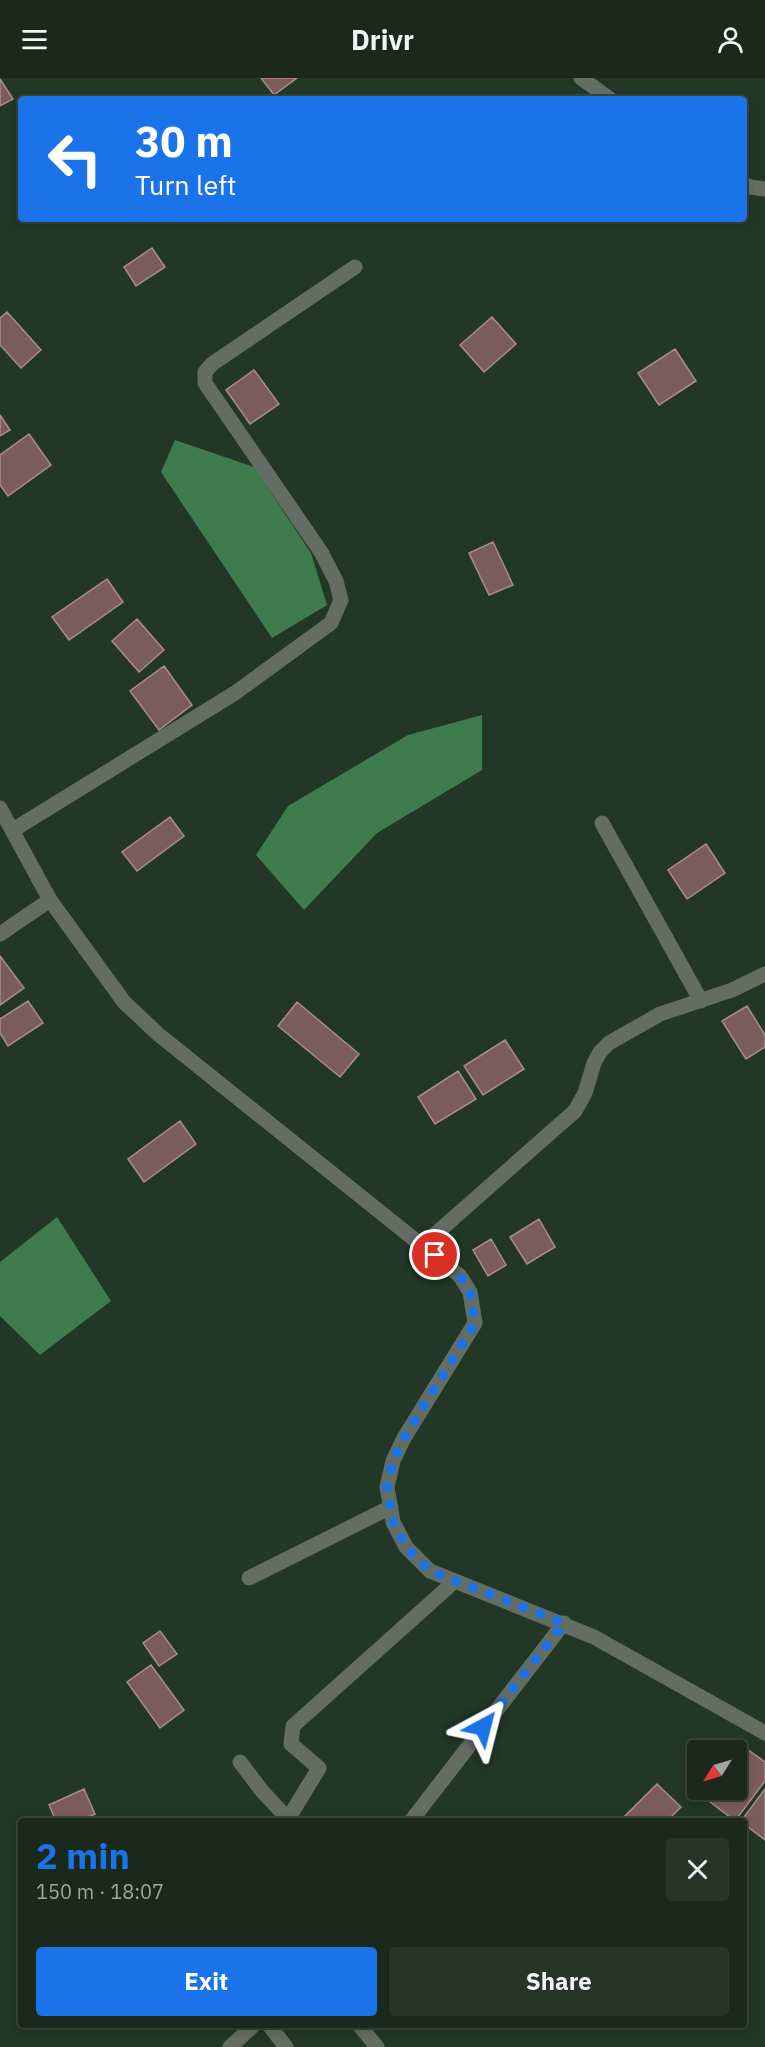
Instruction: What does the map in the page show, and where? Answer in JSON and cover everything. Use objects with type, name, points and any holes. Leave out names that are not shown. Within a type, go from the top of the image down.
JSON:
[{"type":"street","points":[[581,78],[606,96]]},
{"type":"street","points":[[747,186],[765,189]]},
{"type":"street","points":[[13,830],[235,693],[331,623],[341,600],[336,580],[321,552],[205,383],[205,372],[212,364],[355,267]]},
{"type":"street","points":[[0,808],[50,900],[124,1002],[158,1034],[460,1276],[470,1292],[475,1323],[404,1438],[393,1461],[387,1487],[393,1522],[406,1547],[430,1571],[594,1636],[765,1732]]},
{"type":"street","points":[[602,823],[701,1001]]},
{"type":"street","points":[[0,934],[50,900]]},
{"type":"street","points":[[423,1245],[575,1111],[585,1093],[594,1063],[609,1043],[660,1014],[732,990],[765,974]]},
{"type":"street","points":[[249,1578],[391,1507]]},
{"type":"street","points":[[290,1818],[319,1768],[291,1744],[293,1726],[455,1581]]},
{"type":"street","points":[[413,1818],[564,1623]]},
{"type":"street","points":[[240,1762],[287,1818]]},
{"type":"street","points":[[230,2047],[252,2028]]},
{"type":"street","points":[[271,2028],[286,2047]]},
{"type":"street","points":[[361,2028],[377,2047]]},
{"type":"shaded area","points":[[175,440],[254,467],[311,553],[327,605],[272,638],[161,472]]},
{"type":"shaded area","points":[[482,715],[482,770],[377,833],[304,910],[256,855],[288,806],[408,735]]},
{"type":"shaded area","points":[[57,1217],[111,1301],[40,1355],[0,1316],[0,1262]]},
{"type":"building","points":[[261,78],[297,78],[274,95]]},
{"type":"building","points":[[0,79],[13,99],[0,106]]},
{"type":"building","points":[[152,248],[165,267],[136,286],[124,267]]},
{"type":"building","points":[[7,312],[41,350],[21,368],[0,345],[0,318]]},
{"type":"building","points":[[492,317],[516,344],[484,372],[460,345]]},
{"type":"building","points":[[675,349],[696,381],[659,405],[638,373]]},
{"type":"building","points":[[254,370],[279,404],[250,424],[226,390]]},
{"type":"building","points":[[0,415],[10,430],[0,436]]},
{"type":"building","points":[[29,434],[51,465],[8,496],[0,485],[0,455]]},
{"type":"building","points":[[493,542],[513,585],[489,595],[469,553]]},
{"type":"building","points":[[107,579],[123,602],[69,640],[52,617]]},
{"type":"building","points":[[137,619],[164,650],[139,672],[112,641]]},
{"type":"building","points":[[164,666],[192,705],[159,730],[130,691]]},
{"type":"building","points":[[170,817],[184,836],[137,871],[122,852]]},
{"type":"building","points":[[706,844],[725,873],[687,899],[668,870]]},
{"type":"building","points":[[0,956],[24,988],[0,1005]]},
{"type":"building","points":[[28,1001],[43,1023],[8,1046],[0,1033],[0,1019]]},
{"type":"building","points":[[297,1002],[359,1054],[340,1077],[278,1026]]},
{"type":"building","points":[[747,1006],[765,1035],[765,1047],[746,1059],[722,1021]]},
{"type":"building","points":[[505,1040],[524,1069],[483,1095],[464,1066]]},
{"type":"building","points":[[458,1071],[476,1099],[435,1124],[418,1097]]},
{"type":"building","points":[[180,1121],[196,1144],[144,1182],[128,1159]]},
{"type":"building","points":[[539,1219],[555,1247],[527,1264],[510,1237]]},
{"type":"building","points":[[491,1239],[506,1265],[488,1276],[473,1250]]},
{"type":"building","points":[[160,1631],[177,1654],[159,1666],[143,1643]]},
{"type":"building","points":[[151,1665],[184,1710],[160,1728],[127,1682]]},
{"type":"building","points":[[747,1749],[765,1762],[765,1781],[737,1818],[731,1818],[709,1801],[747,1800]]},
{"type":"building","points":[[657,1784],[681,1807],[670,1818],[627,1818],[625,1816]]},
{"type":"building","points":[[84,1789],[95,1814],[86,1818],[55,1818],[49,1805]]},
{"type":"building","points":[[765,1789],[765,1840],[747,1826],[747,1818],[743,1818]]},
{"type":"route","points":[[435,1255],[460,1276],[470,1292],[475,1323],[404,1438],[393,1461],[387,1487],[393,1522],[406,1547],[430,1571],[564,1623],[483,1727]]}]
